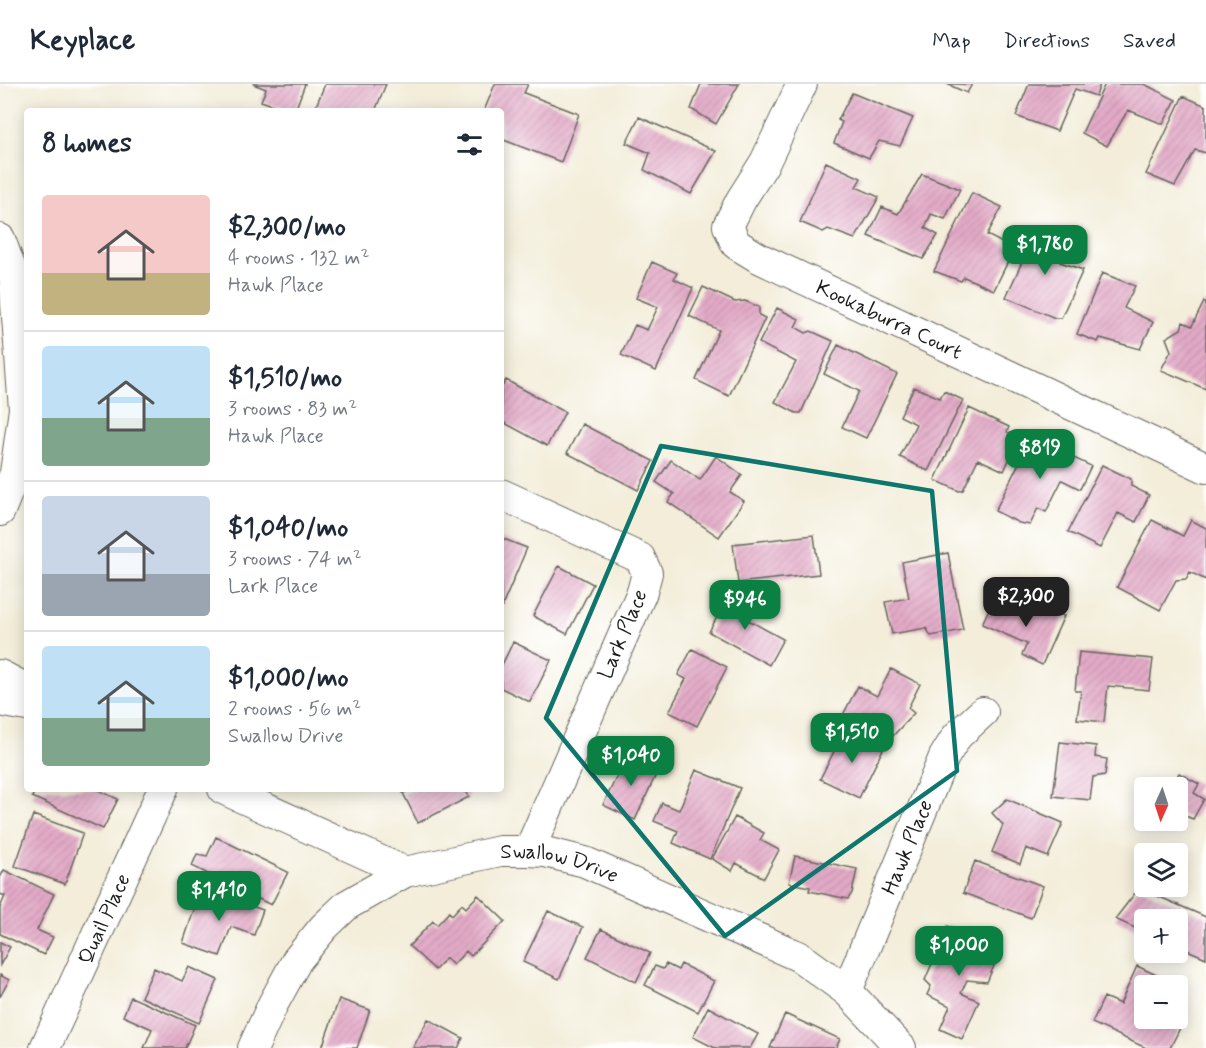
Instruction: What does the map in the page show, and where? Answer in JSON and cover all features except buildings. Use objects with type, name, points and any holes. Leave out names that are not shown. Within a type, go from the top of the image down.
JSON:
[{"type":"street","name":"Kookaburra Court","points":[[802,84],[765,162],[728,226],[736,244],[770,263],[1206,468]]},
{"type":"street","points":[[0,239],[14,277],[24,409],[15,473],[0,511]]},
{"type":"street","name":"Lark Place","points":[[504,495],[640,558],[647,573],[642,592],[529,851]]},
{"type":"street","points":[[0,675],[24,687]]},
{"type":"street","points":[[0,701],[24,705]]},
{"type":"street","name":"Hawk Place","points":[[847,991],[944,757],[957,736],[983,712]]},
{"type":"street","name":"Quail Place","points":[[45,1048],[162,792]]},
{"type":"street","points":[[230,792],[405,872]]},
{"type":"street","name":"Swallow Drive","points":[[253,1048],[297,960],[324,927],[347,905],[405,872],[500,851],[529,851],[545,852],[585,862],[800,957],[847,991],[901,1048]]},
{"type":"highlighted area","points":[[661,446],[932,491],[957,771],[725,936],[546,718]]}]
